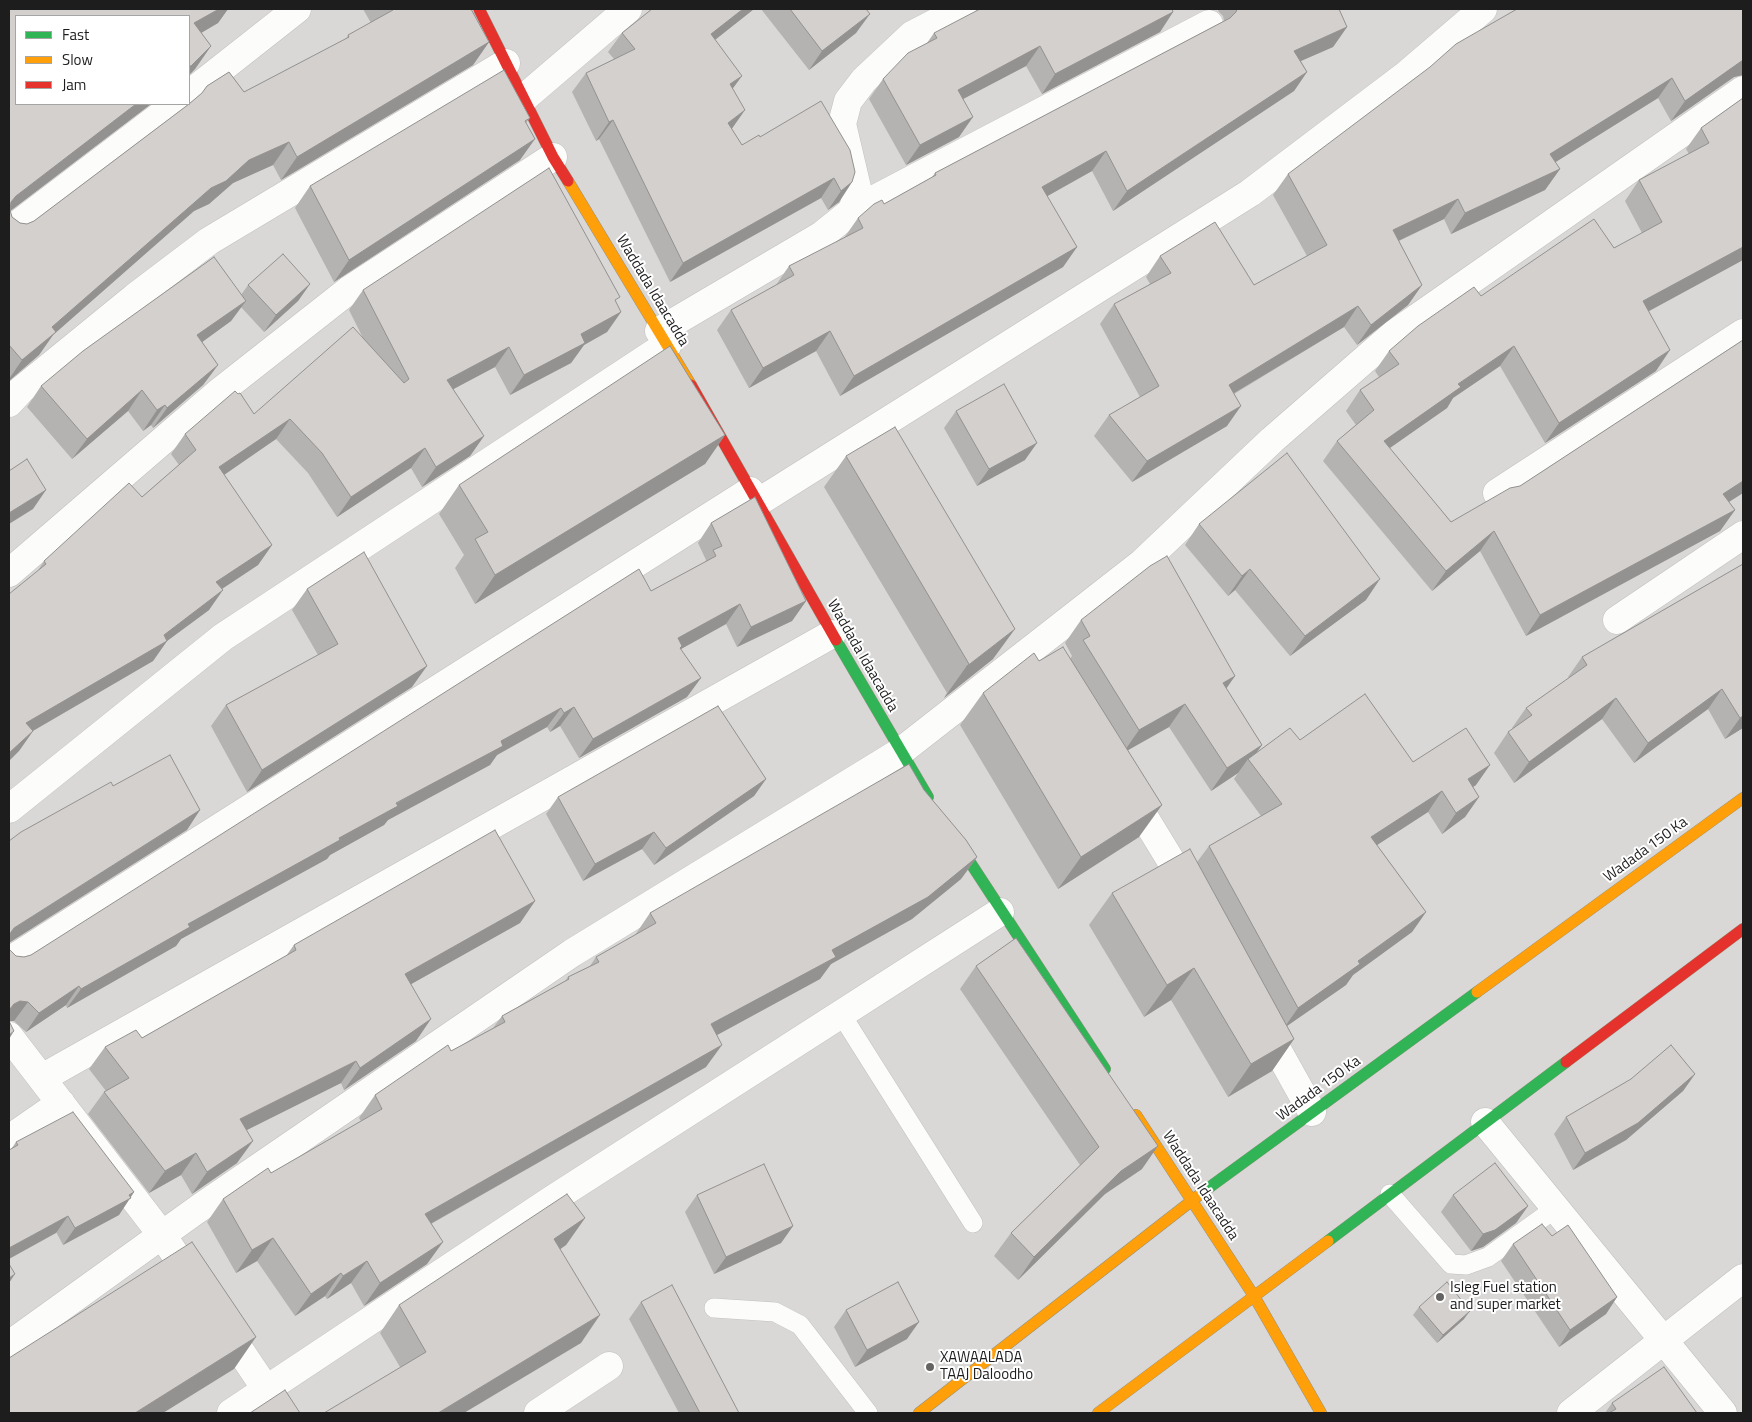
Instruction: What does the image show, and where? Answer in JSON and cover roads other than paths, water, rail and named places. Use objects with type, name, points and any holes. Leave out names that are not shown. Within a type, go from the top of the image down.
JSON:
[{"type":"street","points":[[190,93],[297,9]]},
{"type":"street","name":"Waddada Idaacadda","points":[[479,9],[553,157],[663,338],[900,752],[1000,912],[1110,1076]]},
{"type":"street","points":[[524,98],[628,9]]},
{"type":"street","points":[[852,211],[858,192],[842,124],[848,101],[864,80],[912,35],[962,9]]},
{"type":"street","points":[[9,961],[754,497],[1250,193],[1406,75],[1483,9]]},
{"type":"street","points":[[9,809],[223,637],[663,338],[822,235],[852,211],[1209,24]]},
{"type":"street","points":[[9,403],[21,390],[135,297],[209,241],[506,63]]},
{"type":"street","points":[[9,1346],[162,1236],[572,952],[900,752],[1142,563],[1272,440],[1394,334],[1743,90]]},
{"type":"street","points":[[9,231],[175,105]]},
{"type":"street","points":[[9,573],[218,392],[349,290],[553,157]]},
{"type":"street","points":[[1497,493],[1743,333]]},
{"type":"street","points":[[1617,620],[1743,535]]},
{"type":"street","points":[[42,1078],[832,634]]},
{"type":"street","points":[[1037,645],[1053,670]]},
{"type":"street","points":[[1116,771],[1180,872],[1203,915]]},
{"type":"street","name":"Wadada 150 Ka","points":[[919,1413],[1192,1200],[1743,798]]},
{"type":"street","points":[[231,1413],[265,1388],[553,1199],[1000,912]]},
{"type":"street","points":[[1098,1413],[1743,929]]},
{"type":"street","points":[[1250,1001],[1312,1112]]},
{"type":"street","points":[[9,1036],[162,1236],[282,1413]]},
{"type":"street","points":[[9,1140],[61,1103]]},
{"type":"street","name":"Waddada Idaacadda","points":[[1132,1109],[1254,1296],[1321,1413]]},
{"type":"street","points":[[1485,1122],[1723,1413]]},
{"type":"street","points":[[1570,1413],[1743,1278]]},
{"type":"street","points":[[538,1413],[609,1366]]},
{"type":"lane","points":[[841,1014],[973,1223]]},
{"type":"lane","points":[[1390,1194],[1451,1264],[1466,1265],[1488,1257],[1556,1208]]},
{"type":"lane","points":[[714,1308],[775,1312],[800,1325],[868,1413]]},
{"type":"place","name":"Isleg Fuel station and super market","points":[[1440,1297]]},
{"type":"place","name":"XAWAALADA TAAJ Daloodho","points":[[930,1367]]}]
